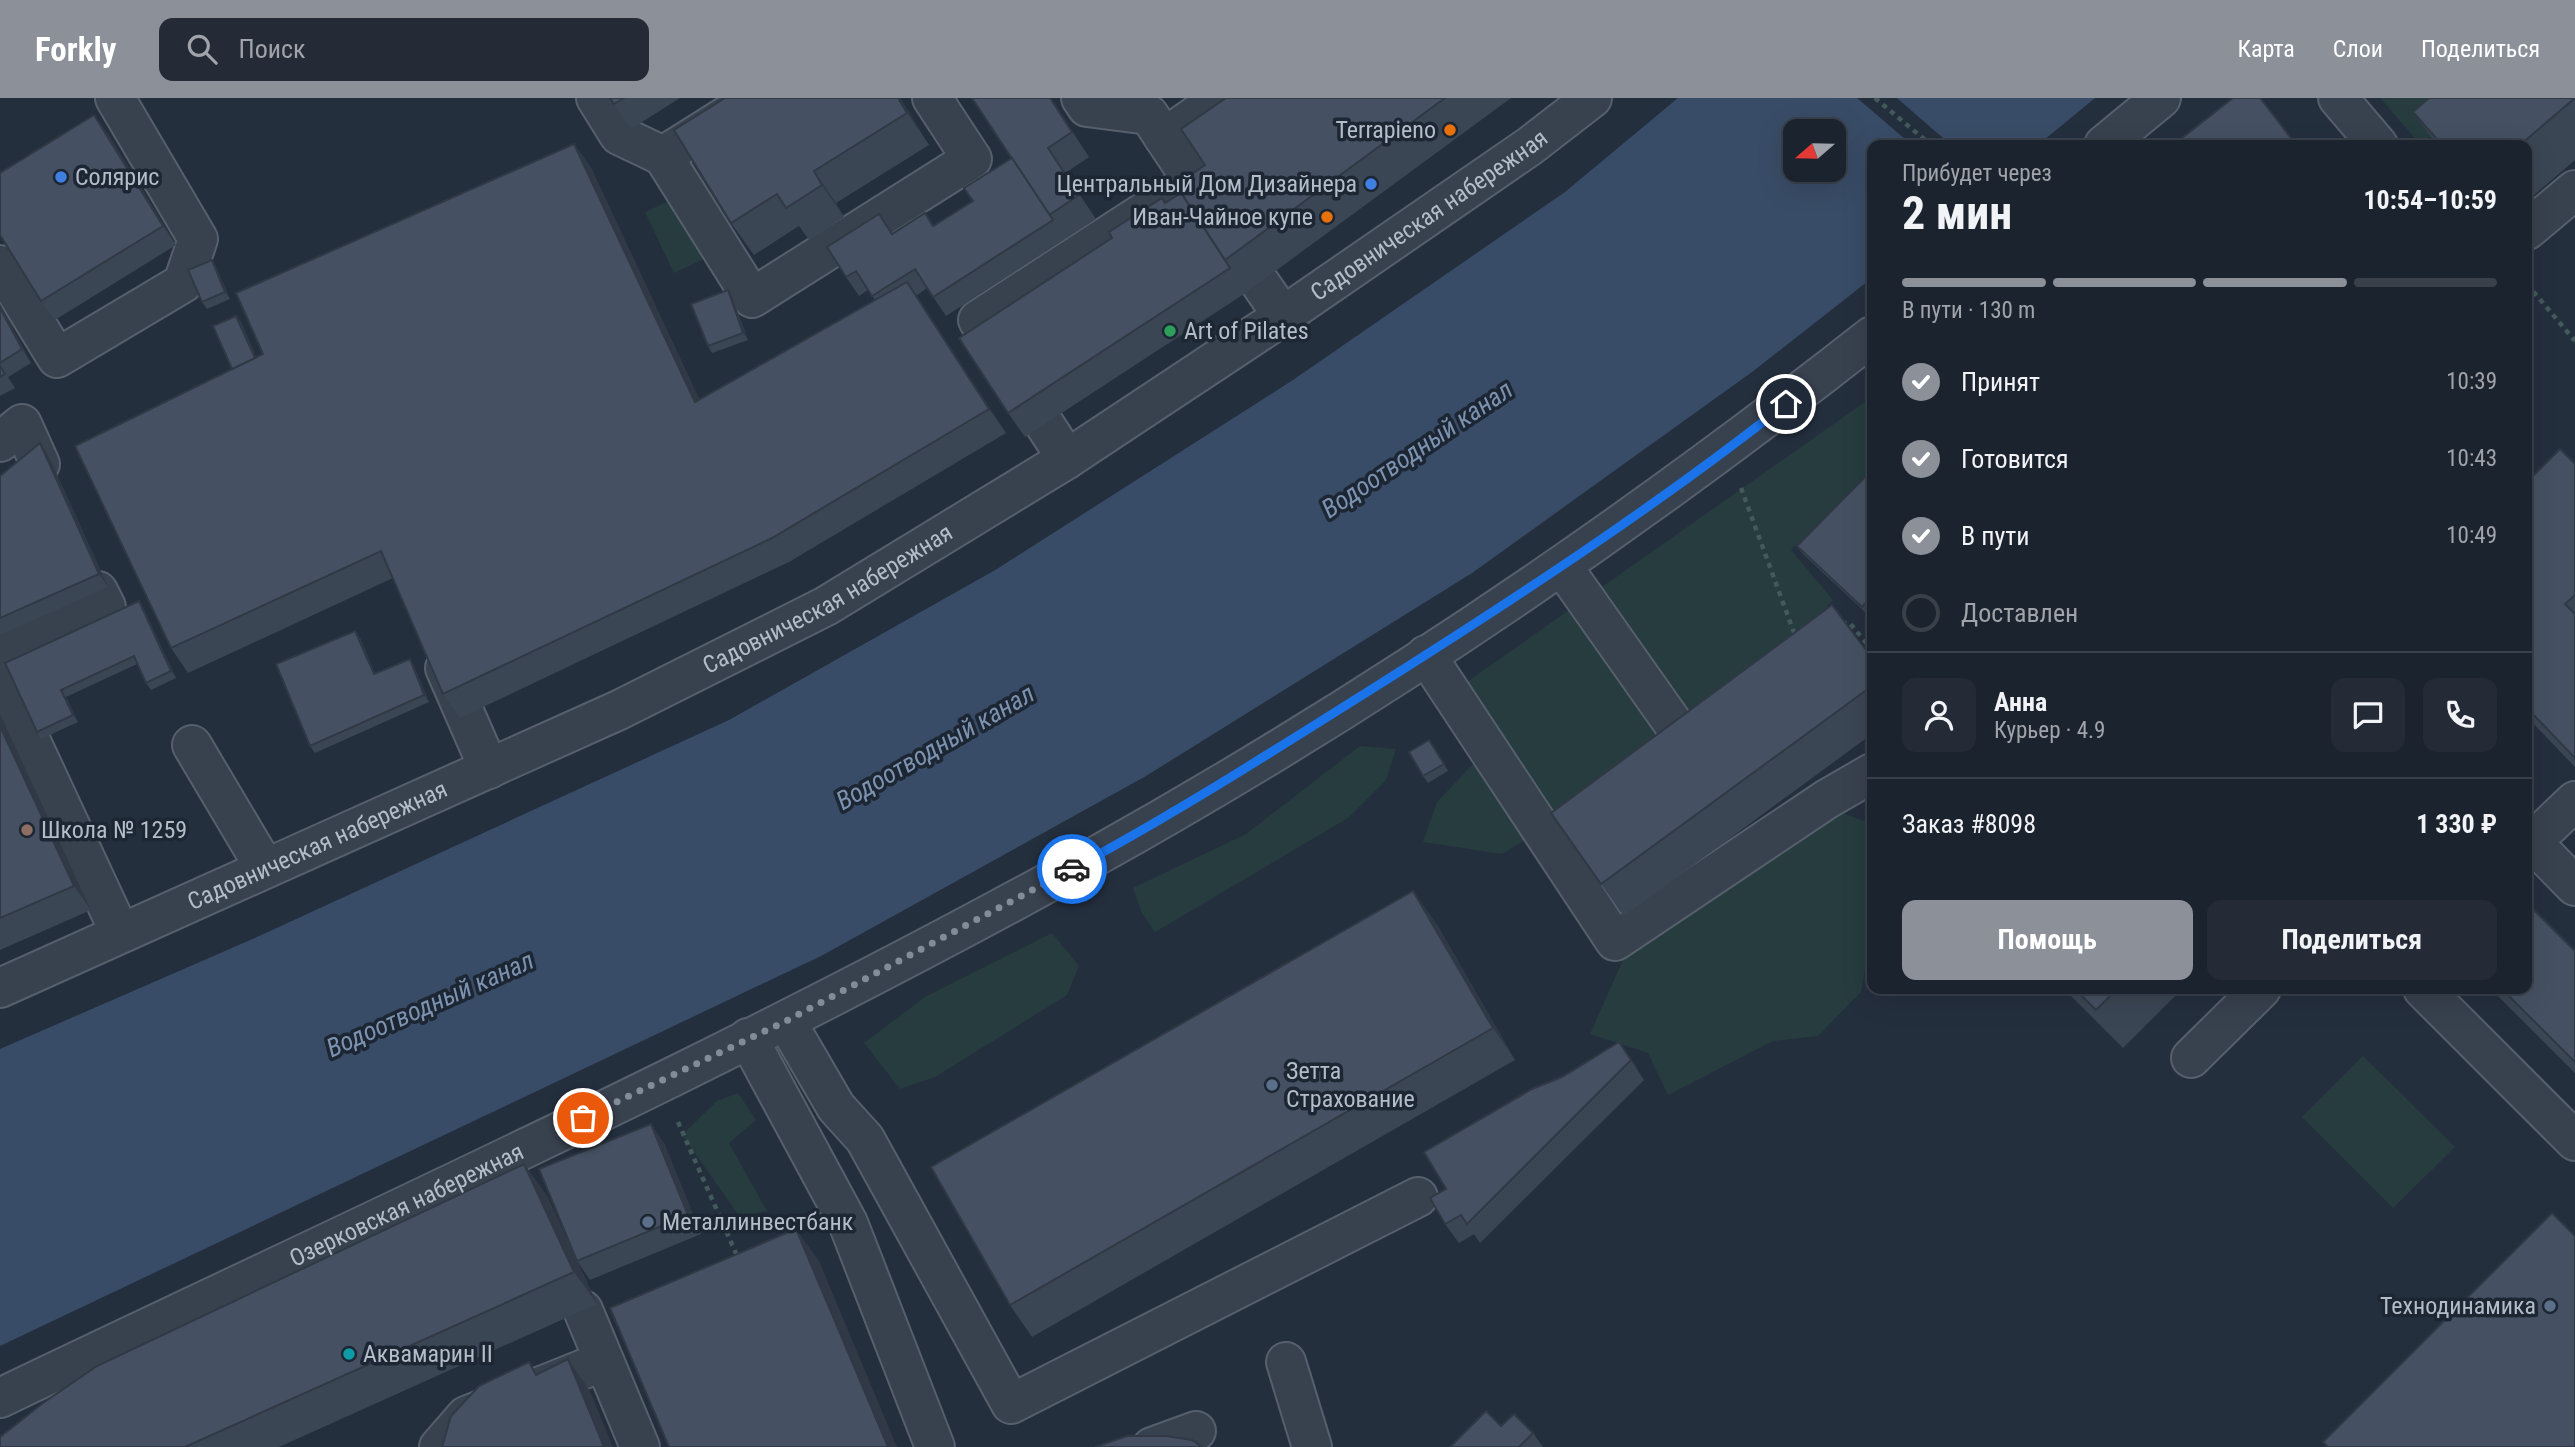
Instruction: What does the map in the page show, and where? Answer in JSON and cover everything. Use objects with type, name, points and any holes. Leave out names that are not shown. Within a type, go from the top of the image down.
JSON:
[{"type":"street","points":[[0,265],[57,358],[183,283],[198,239],[115,98]]},
{"type":"street","points":[[596,98],[619,135],[663,156],[752,298],[972,159],[932,98]]},
{"type":"street","points":[[663,156],[755,98]]},
{"type":"street","points":[[996,349],[978,320],[1202,195],[1149,116],[1087,107],[1081,98]]},
{"type":"street","points":[[1164,138],[1221,98]]},
{"type":"street","name":"Садовническая набережная","points":[[0,988],[619,710],[826,606],[1067,459],[1283,316],[1530,146],[1592,98]]},
{"type":"street","points":[[2110,140],[2161,98]]},
{"type":"street","points":[[2338,98],[2374,140]]},
{"type":"street","points":[[2532,226],[2575,190]]},
{"type":"street","points":[[1260,283],[1283,316]]},
{"type":"street","name":"Озерковская набережная","points":[[0,1398],[519,1168],[748,1038],[786,1021],[1089,860],[1234,776],[1615,531],[1867,341]]},
{"type":"street","points":[[0,442],[22,424],[40,464]]},
{"type":"street","points":[[1045,425],[1067,459]]},
{"type":"street","points":[[1562,566],[1676,729]]},
{"type":"street","points":[[0,655],[106,607],[98,591]]},
{"type":"street","points":[[430,634],[489,769]]},
{"type":"street","points":[[1426,655],[1615,941],[1827,799],[1867,776]]},
{"type":"street","points":[[0,675],[120,933]]},
{"type":"street","points":[[1645,753],[1709,705]]},
{"type":"street","points":[[192,745],[265,868]]},
{"type":"street","points":[[2532,838],[2575,801]]},
{"type":"street","points":[[1541,830],[1573,807]]},
{"type":"street","points":[[2532,842],[2575,886]]},
{"type":"street","points":[[2192,1058],[2256,994]]},
{"type":"street","points":[[2428,994],[2575,1141]]},
{"type":"street","points":[[786,1021],[836,1107],[865,1139],[1011,1404],[1418,1197]]},
{"type":"street","points":[[748,1038],[848,1223],[936,1447]]},
{"type":"street","points":[[583,1310],[640,1447]]},
{"type":"street","points":[[439,1447],[466,1416],[604,1361]]},
{"type":"street","points":[[1286,1362],[1312,1447]]},
{"type":"street","points":[[1152,1447],[1196,1431]]},
{"type":"path","points":[[1875,98],[1925,140]]},
{"type":"path","points":[[2532,290],[2575,341]]},
{"type":"path","points":[[1744,496],[1797,640],[1810,636]]},
{"type":"path","points":[[1836,626],[1849,622],[1867,644]]},
{"type":"path","points":[[674,1114],[743,1269]]},
{"type":"green space","points":[[2380,98],[2477,98],[2427,140],[2417,140]]},
{"type":"green space","points":[[675,198],[704,259],[674,273],[645,212]]},
{"type":"green space","points":[[1867,401],[1867,474],[1791,550],[1833,600],[1710,728],[1502,854],[1423,842],[1437,802],[1473,764],[1477,707],[1457,689]]},
{"type":"green space","points":[[1360,746],[1396,749],[1386,780],[1348,818],[1155,932],[1142,913],[1133,888],[1246,834]]},
{"type":"green space","points":[[1836,811],[1867,822],[1867,955],[1861,992],[1818,1036],[1773,1041],[1668,1095],[1648,1053],[1590,1034],[1631,942]]},
{"type":"green space","points":[[1052,933],[1079,966],[1067,995],[935,1077],[900,1089],[864,1043],[925,997]]},
{"type":"green space","points":[[2363,1056],[2455,1147],[2393,1208],[2302,1117]]},
{"type":"green space","points":[[738,1093],[756,1120],[729,1143],[767,1211],[740,1217],[682,1135],[717,1101]]},
{"type":"water","name":"Водоотводный канал","points":[[1678,98],[2095,98],[2044,140],[1867,140],[1867,282],[1752,372],[1472,573],[1146,776],[821,956],[0,1346],[0,1049],[257,937],[729,720],[997,569],[1293,380],[1565,192]]},
{"type":"pier","points":[[1857,98],[1897,98],[1945,140],[1906,140]]},
{"type":"building","points":[[610,98],[624,98],[614,104]]},
{"type":"building","points":[[725,98],[898,98],[907,113],[814,171],[822,185],[786,208],[777,194],[731,223],[674,130]]},
{"type":"building","points":[[972,98],[1050,98],[1072,132],[1048,148],[1079,195],[1049,215]]},
{"type":"building","points":[[1226,98],[1445,98],[1225,260],[1176,185],[1205,165],[1181,129]]},
{"type":"building","points":[[2233,98],[2260,98],[2292,140],[2179,140]]},
{"type":"building","points":[[2429,98],[2575,98],[2526,140],[2438,140],[2413,112]]},
{"type":"building","points":[[94,115],[163,226],[41,301],[0,235],[0,173]]},
{"type":"building","points":[[574,144],[695,402],[907,282],[989,409],[772,538],[443,694],[381,551],[171,648],[75,446],[263,354],[236,293]]},
{"type":"building","points":[[1012,158],[1053,220],[933,297],[915,269],[872,296],[856,271],[846,277],[827,247],[879,214],[892,234],[925,213],[933,226],[973,201],[964,188]]},
{"type":"building","points":[[1181,193],[1230,268],[1008,413],[959,338],[1112,238],[1109,232],[1162,198],[1165,203]]},
{"type":"building","points":[[212,260],[225,292],[202,302],[188,270]]},
{"type":"building","points":[[728,290],[743,333],[708,346],[691,304]]},
{"type":"building","points":[[0,308],[22,349],[0,363]]},
{"type":"building","points":[[236,316],[255,358],[232,369],[213,326]]},
{"type":"building","points":[[40,443],[99,574],[0,618],[0,476]]},
{"type":"building","points":[[2560,449],[2575,464],[2575,595],[2565,604],[2575,614],[2575,758],[2532,713],[2532,477]]},
{"type":"building","points":[[1867,475],[1867,602],[1862,607],[1797,546]]},
{"type":"building","points":[[139,601],[171,671],[146,683],[134,656],[61,690],[73,715],[37,732],[5,663]]},
{"type":"building","points":[[1832,605],[1867,651],[1867,690],[1601,884],[1551,813]]},
{"type":"building","points":[[355,631],[374,674],[410,659],[424,695],[310,746],[276,664]]},
{"type":"building","name":"Школа № 1259","points":[[0,726],[74,886],[0,918]]},
{"type":"building","points":[[1429,740],[1444,764],[1423,776],[1409,752]]},
{"type":"building","points":[[1413,891],[1493,1028],[1010,1305],[931,1167]]},
{"type":"building","points":[[2532,908],[2575,951],[2575,1062],[2507,994],[2532,994]]},
{"type":"building","points":[[2080,994],[2112,994],[2096,1010]]},
{"type":"building","points":[[1619,1042],[1631,1060],[1467,1224],[1461,1215],[1445,1224],[1430,1198],[1446,1189],[1424,1152],[1532,1089],[1562,1077]]},
{"type":"building","points":[[651,1124],[688,1215],[577,1261],[539,1169]]},
{"type":"building","name":"Аквамарин II","points":[[524,1164],[574,1272],[185,1447],[0,1447],[0,1437],[97,1366]]},
{"type":"building","points":[[2552,1213],[2575,1236],[2575,1447],[2328,1447],[2323,1442]]},
{"type":"building","points":[[796,1229],[888,1447],[669,1447],[610,1308]]},
{"type":"building","points":[[568,1359],[604,1447],[442,1447],[451,1416],[479,1386],[529,1362],[536,1375]]},
{"type":"building","points":[[1486,1411],[1501,1426],[1514,1414],[1533,1433],[1519,1447],[1450,1447]]},
{"type":"building","points":[[1127,1436],[1166,1436],[1192,1440],[1202,1447],[1095,1447]]},
{"type":"way so far","points":[[583,1118],[786,1021],[1072,869]]},
{"type":"place","name":"Terrapieno","points":[[1450,130]]},
{"type":"place","name":"Солярис","points":[[61,177]]},
{"type":"place","name":"Центральный Дом Дизайнера","points":[[1371,184]]},
{"type":"place","name":"Иван-Чайное купе","points":[[1327,217]]},
{"type":"place","name":"Art of Pilates","points":[[1170,331]]},
{"type":"place","name":"Школа № 1259","points":[[27,830]]},
{"type":"place","name":"Зетта Страхование","points":[[1272,1085]]},
{"type":"place","name":"Металлинвестбанк","points":[[648,1222]]},
{"type":"place","name":"Технодинамика","points":[[2550,1306]]},
{"type":"place","name":"Аквамарин II","points":[[349,1354]]},
{"type":"route","points":[[1072,869],[1234,776],[1426,655],[1615,531],[1786,404]]}]
